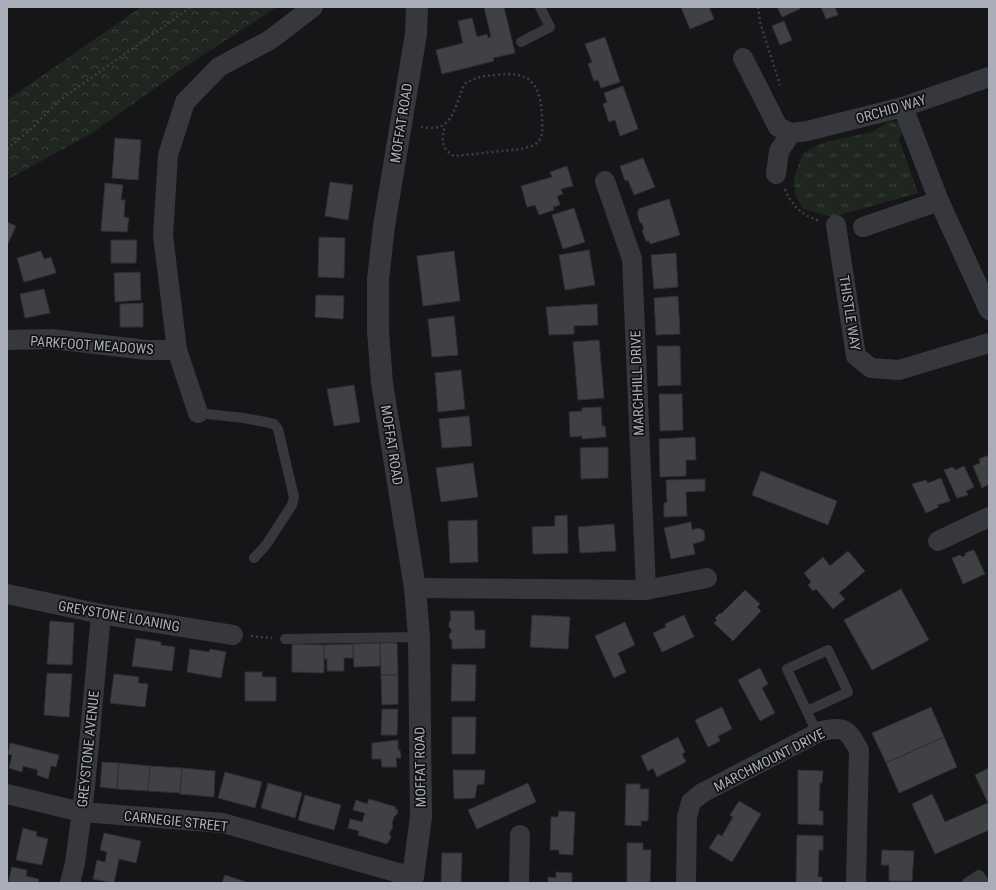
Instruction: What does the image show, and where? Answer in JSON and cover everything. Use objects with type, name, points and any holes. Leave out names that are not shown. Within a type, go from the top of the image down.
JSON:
[{"type":"street","points":[[198,413],[177,350],[163,235],[168,155],[185,102],[218,66],[270,40],[313,7]]},
{"type":"street","name":"MOFFAT ROAD","points":[[412,880],[421,817],[419,637],[415,588],[382,383],[378,331],[379,273],[384,226],[416,34],[417,7]]},
{"type":"street","points":[[743,58],[778,127],[791,133],[779,151],[776,174]]},
{"type":"street","name":"ORCHID WAY","points":[[791,133],[807,131],[903,107],[989,77]]},
{"type":"street","points":[[903,107],[939,201],[989,310]]},
{"type":"street","name":"MARCHHILL DRIVE","points":[[605,181],[632,259],[646,590]]},
{"type":"street","points":[[863,227],[939,201]]},
{"type":"street","name":"THISTLE WAY","points":[[836,225],[856,356],[871,368],[900,370],[989,343]]},
{"type":"street","name":"PARKFOOT MEADOWS","points":[[7,340],[52,339],[146,350],[177,350]]},
{"type":"street","points":[[938,541],[989,517]]},
{"type":"street","points":[[415,588],[646,590],[707,578]]},
{"type":"street","name":"GREYSTONE LOANING","points":[[7,594],[101,614],[232,635]]},
{"type":"street","name":"GREYSTONE AVENUE","points":[[70,883],[75,863],[81,812],[101,614]]},
{"type":"street","name":"MARCHMOUNT DRIVE","points":[[686,883],[687,817],[691,802],[702,793],[817,733],[836,728],[849,733],[859,750],[856,883]]},
{"type":"street","name":"CARNEGIE STREET","points":[[7,794],[81,812],[222,823],[412,880]]},
{"type":"street","points":[[519,883],[520,835]]},
{"type":"lane","points":[[521,42],[550,27],[540,7]]},
{"type":"lane","points":[[198,413],[265,422],[274,424],[278,429],[294,497],[292,505],[266,545],[254,558]]},
{"type":"lane","points":[[285,639],[419,637]]},
{"type":"lane","points":[[807,711],[848,692],[828,650],[787,669],[817,733]]},
{"type":"lane","points":[[967,883],[979,875],[985,883]]},
{"type":"path","points":[[7,149],[29,131],[60,100],[191,7]]},
{"type":"path","points":[[758,7],[760,22],[782,91]]},
{"type":"path","points":[[401,124],[433,128],[444,125],[451,117],[464,84],[478,77],[510,73],[524,76],[532,82],[539,96],[543,131],[539,141],[532,146],[521,149],[454,156],[447,152],[442,143],[444,125]]},
{"type":"path","points":[[776,174],[785,178],[786,191],[798,210],[811,218],[836,225]]},
{"type":"path","points":[[232,635],[285,639]]},
{"type":"green space","points":[[141,7],[277,7],[185,67],[92,133],[7,180],[7,100]]},
{"type":"green space","points":[[890,121],[898,122],[903,130],[899,139],[918,193],[832,217],[803,209],[795,194],[794,178],[803,153],[825,142],[872,132]]},
{"type":"building","points":[[484,7],[504,7],[515,53],[493,58],[494,61],[442,74],[436,50],[463,43],[458,21],[472,18],[477,37],[487,34],[488,38],[491,37]]},
{"type":"building","points":[[681,7],[709,7],[714,19],[690,29]]},
{"type":"building","points":[[777,7],[799,7],[800,9],[782,17]]},
{"type":"building","points":[[821,7],[835,7],[838,15],[826,19]]},
{"type":"building","points":[[784,21],[792,40],[780,45],[772,26]]},
{"type":"building","points":[[605,37],[620,82],[601,88],[598,80],[594,81],[588,64],[592,62],[585,44]]},
{"type":"building","points":[[623,86],[638,129],[620,136],[615,120],[609,122],[603,104],[607,102],[604,93]]},
{"type":"building","points":[[115,138],[141,140],[138,180],[112,178]]},
{"type":"building","points":[[643,158],[655,187],[634,195],[628,180],[625,181],[620,166]]},
{"type":"building","points":[[567,166],[573,186],[561,189],[563,194],[557,196],[560,205],[553,207],[554,210],[539,215],[535,205],[527,207],[521,186],[552,177],[550,172]]},
{"type":"building","points":[[330,182],[353,185],[348,220],[325,216]]},
{"type":"building","points":[[105,183],[123,185],[121,200],[125,200],[124,217],[129,218],[127,232],[101,231]]},
{"type":"building","points":[[669,199],[680,235],[650,244],[649,241],[646,241],[642,230],[644,229],[642,223],[640,223],[637,212],[639,212],[638,209]]},
{"type":"building","points":[[574,208],[585,242],[563,249],[552,215]]},
{"type":"building","points":[[7,222],[16,226],[7,246]]},
{"type":"building","points":[[319,237],[345,238],[344,278],[318,277]]},
{"type":"building","points":[[111,240],[137,240],[136,263],[111,263]]},
{"type":"building","points":[[589,250],[595,285],[565,290],[559,255]]},
{"type":"building","points":[[41,251],[44,259],[51,257],[56,273],[24,282],[17,258]]},
{"type":"building","points":[[454,251],[460,301],[423,306],[417,256]]},
{"type":"building","points":[[676,253],[678,287],[654,289],[651,255]]},
{"type":"building","points":[[140,272],[141,300],[115,302],[114,273]]},
{"type":"building","points":[[44,289],[50,313],[25,318],[20,294]]},
{"type":"building","points":[[316,295],[344,296],[343,319],[315,317]]},
{"type":"building","points":[[678,296],[680,334],[656,335],[654,298]]},
{"type":"building","points":[[143,303],[143,327],[120,327],[120,304]]},
{"type":"building","points":[[597,304],[598,325],[574,326],[574,334],[549,335],[546,307]]},
{"type":"building","points":[[454,316],[458,355],[432,357],[428,319]]},
{"type":"building","points":[[599,340],[604,398],[578,400],[573,342]]},
{"type":"building","points":[[657,346],[680,346],[681,385],[658,386]]},
{"type":"building","points":[[461,370],[465,409],[438,412],[435,373]]},
{"type":"building","points":[[354,385],[360,422],[334,426],[327,389]]},
{"type":"building","points":[[659,394],[682,394],[683,430],[660,431]]},
{"type":"building","points":[[601,407],[602,426],[605,426],[606,437],[582,439],[582,436],[570,437],[569,412],[582,411],[582,408]]},
{"type":"building","points":[[469,416],[472,446],[442,448],[439,419]]},
{"type":"building","points":[[695,437],[696,460],[686,460],[686,476],[660,477],[659,439]]},
{"type":"building","points":[[608,447],[608,478],[581,479],[580,448]]},
{"type":"building","points":[[989,455],[989,484],[982,488],[973,466],[980,463],[979,459]]},
{"type":"building","points":[[473,463],[478,497],[441,502],[436,468]]},
{"type":"building","points":[[964,466],[974,487],[966,491],[968,495],[957,498],[944,470],[953,467],[955,470]]},
{"type":"building","points":[[761,471],[837,501],[828,525],[752,495]]},
{"type":"building","points":[[941,478],[950,501],[937,505],[939,507],[926,513],[912,484],[926,480],[928,483]]},
{"type":"building","points":[[705,479],[705,491],[686,492],[687,516],[664,517],[664,503],[667,502],[666,480]]},
{"type":"building","points":[[567,515],[568,553],[533,554],[532,527],[555,526],[555,516]]},
{"type":"building","points":[[477,520],[478,562],[450,563],[448,521]]},
{"type":"building","points":[[691,522],[692,530],[699,528],[704,531],[705,538],[703,541],[693,544],[695,554],[671,559],[664,528]]},
{"type":"building","points":[[614,524],[616,551],[580,553],[578,527]]},
{"type":"building","points":[[974,550],[985,574],[963,584],[952,558],[960,555],[962,557],[966,555],[965,553]]},
{"type":"building","points":[[848,551],[865,571],[839,593],[845,599],[833,609],[816,589],[813,591],[808,585],[811,582],[804,573],[823,557],[830,566]]},
{"type":"building","points":[[901,589],[929,640],[872,670],[844,620]]},
{"type":"building","points":[[745,590],[760,604],[757,607],[761,611],[733,641],[714,623],[717,620],[715,618]]},
{"type":"building","points":[[450,611],[474,611],[475,630],[485,630],[485,648],[452,649],[452,640],[450,639],[449,634],[452,632],[449,627],[449,622],[451,620]]},
{"type":"building","points":[[532,615],[570,617],[568,649],[530,647]]},
{"type":"building","points":[[684,615],[694,637],[662,652],[653,633],[666,627],[665,624]]},
{"type":"building","points":[[50,621],[74,623],[72,665],[47,664]]},
{"type":"building","points":[[625,622],[635,645],[618,653],[626,672],[614,678],[595,636]]},
{"type":"building","points":[[136,638],[161,642],[161,645],[175,647],[172,671],[132,666]]},
{"type":"building","points":[[380,643],[397,643],[398,675],[381,675]]},
{"type":"building","points":[[380,643],[380,666],[354,667],[353,644]]},
{"type":"building","points":[[292,644],[324,645],[324,673],[292,672]]},
{"type":"building","points":[[353,644],[353,658],[344,658],[344,671],[327,671],[327,659],[324,659],[324,645]]},
{"type":"building","points":[[190,649],[209,652],[210,649],[226,652],[221,678],[187,672]]},
{"type":"building","points":[[452,664],[476,665],[475,701],[451,701]]},
{"type":"building","points":[[760,668],[768,684],[762,688],[775,713],[760,721],[738,680]]},
{"type":"building","points":[[245,672],[262,672],[262,677],[276,677],[276,701],[245,701]]},
{"type":"building","points":[[47,673],[72,674],[69,717],[44,715]]},
{"type":"building","points":[[114,674],[139,677],[138,683],[148,684],[145,707],[110,703]]},
{"type":"building","points":[[381,675],[398,675],[398,704],[382,705]]},
{"type":"building","points":[[722,707],[732,729],[718,736],[720,741],[708,747],[695,720]]},
{"type":"building","points":[[931,707],[944,737],[886,763],[872,733]]},
{"type":"building","points":[[382,709],[398,709],[397,735],[381,735]]},
{"type":"building","points":[[452,717],[476,717],[475,754],[452,754]]},
{"type":"building","points":[[678,737],[685,752],[682,754],[686,762],[657,777],[653,768],[648,771],[641,756]]},
{"type":"building","points":[[944,737],[957,767],[899,793],[886,763]]},
{"type":"building","points":[[398,740],[398,750],[400,750],[401,758],[396,758],[397,767],[382,767],[381,759],[372,759],[372,743]]},
{"type":"building","points":[[10,743],[59,755],[56,767],[51,766],[48,779],[37,775],[38,770],[23,766],[22,772],[9,768],[12,755],[8,754]]},
{"type":"building","points":[[102,762],[119,763],[117,789],[100,787]]},
{"type":"building","points":[[119,763],[150,766],[148,791],[117,789]]},
{"type":"building","points":[[150,766],[182,768],[180,793],[148,791]]},
{"type":"building","points":[[182,768],[215,771],[214,797],[180,794]]},
{"type":"building","points":[[989,768],[989,830],[935,854],[912,804],[932,794],[945,822],[988,803],[975,775]]},
{"type":"building","points":[[453,770],[485,770],[484,784],[477,785],[475,798],[454,799]]},
{"type":"building","points":[[798,770],[823,771],[822,783],[820,783],[819,811],[823,811],[823,825],[798,824]]},
{"type":"building","points":[[225,772],[262,782],[255,808],[218,798]]},
{"type":"building","points":[[268,783],[302,793],[295,818],[261,808]]},
{"type":"building","points":[[528,783],[536,802],[477,829],[468,810]]},
{"type":"building","points":[[626,784],[640,784],[640,789],[649,789],[648,821],[641,821],[641,826],[625,825]]},
{"type":"building","points":[[305,795],[341,805],[334,830],[298,820]]},
{"type":"building","points":[[369,799],[396,807],[395,809],[398,810],[392,823],[393,827],[389,834],[391,836],[387,844],[358,835],[359,831],[348,828],[350,819],[362,822],[365,813],[353,810],[356,800],[367,804]]},
{"type":"building","points":[[739,801],[761,814],[732,862],[709,848],[718,834],[722,836],[733,817],[730,815]]},
{"type":"building","points":[[559,811],[575,812],[573,855],[559,854],[559,850],[550,850],[551,817],[558,817]]},
{"type":"building","points":[[23,828],[37,832],[36,836],[48,839],[42,865],[16,860]]},
{"type":"building","points":[[104,833],[141,841],[136,863],[119,859],[114,883],[93,879],[97,860],[105,862],[107,852],[100,850]]},
{"type":"building","points":[[797,835],[823,836],[823,850],[819,850],[818,877],[822,877],[822,883],[796,883]]},
{"type":"building","points":[[627,843],[643,843],[643,850],[651,850],[650,882],[627,883]]},
{"type":"building","points":[[882,850],[914,851],[912,881],[889,881],[889,865],[881,865]]},
{"type":"building","points":[[442,853],[462,853],[461,883],[441,883]]},
{"type":"building","points":[[12,867],[27,870],[26,876],[39,879],[38,883],[8,883]]},
{"type":"building","points":[[556,872],[572,873],[572,883],[548,883],[548,877],[556,878]]},
{"type":"building","points":[[225,875],[249,883],[222,883]]}]
